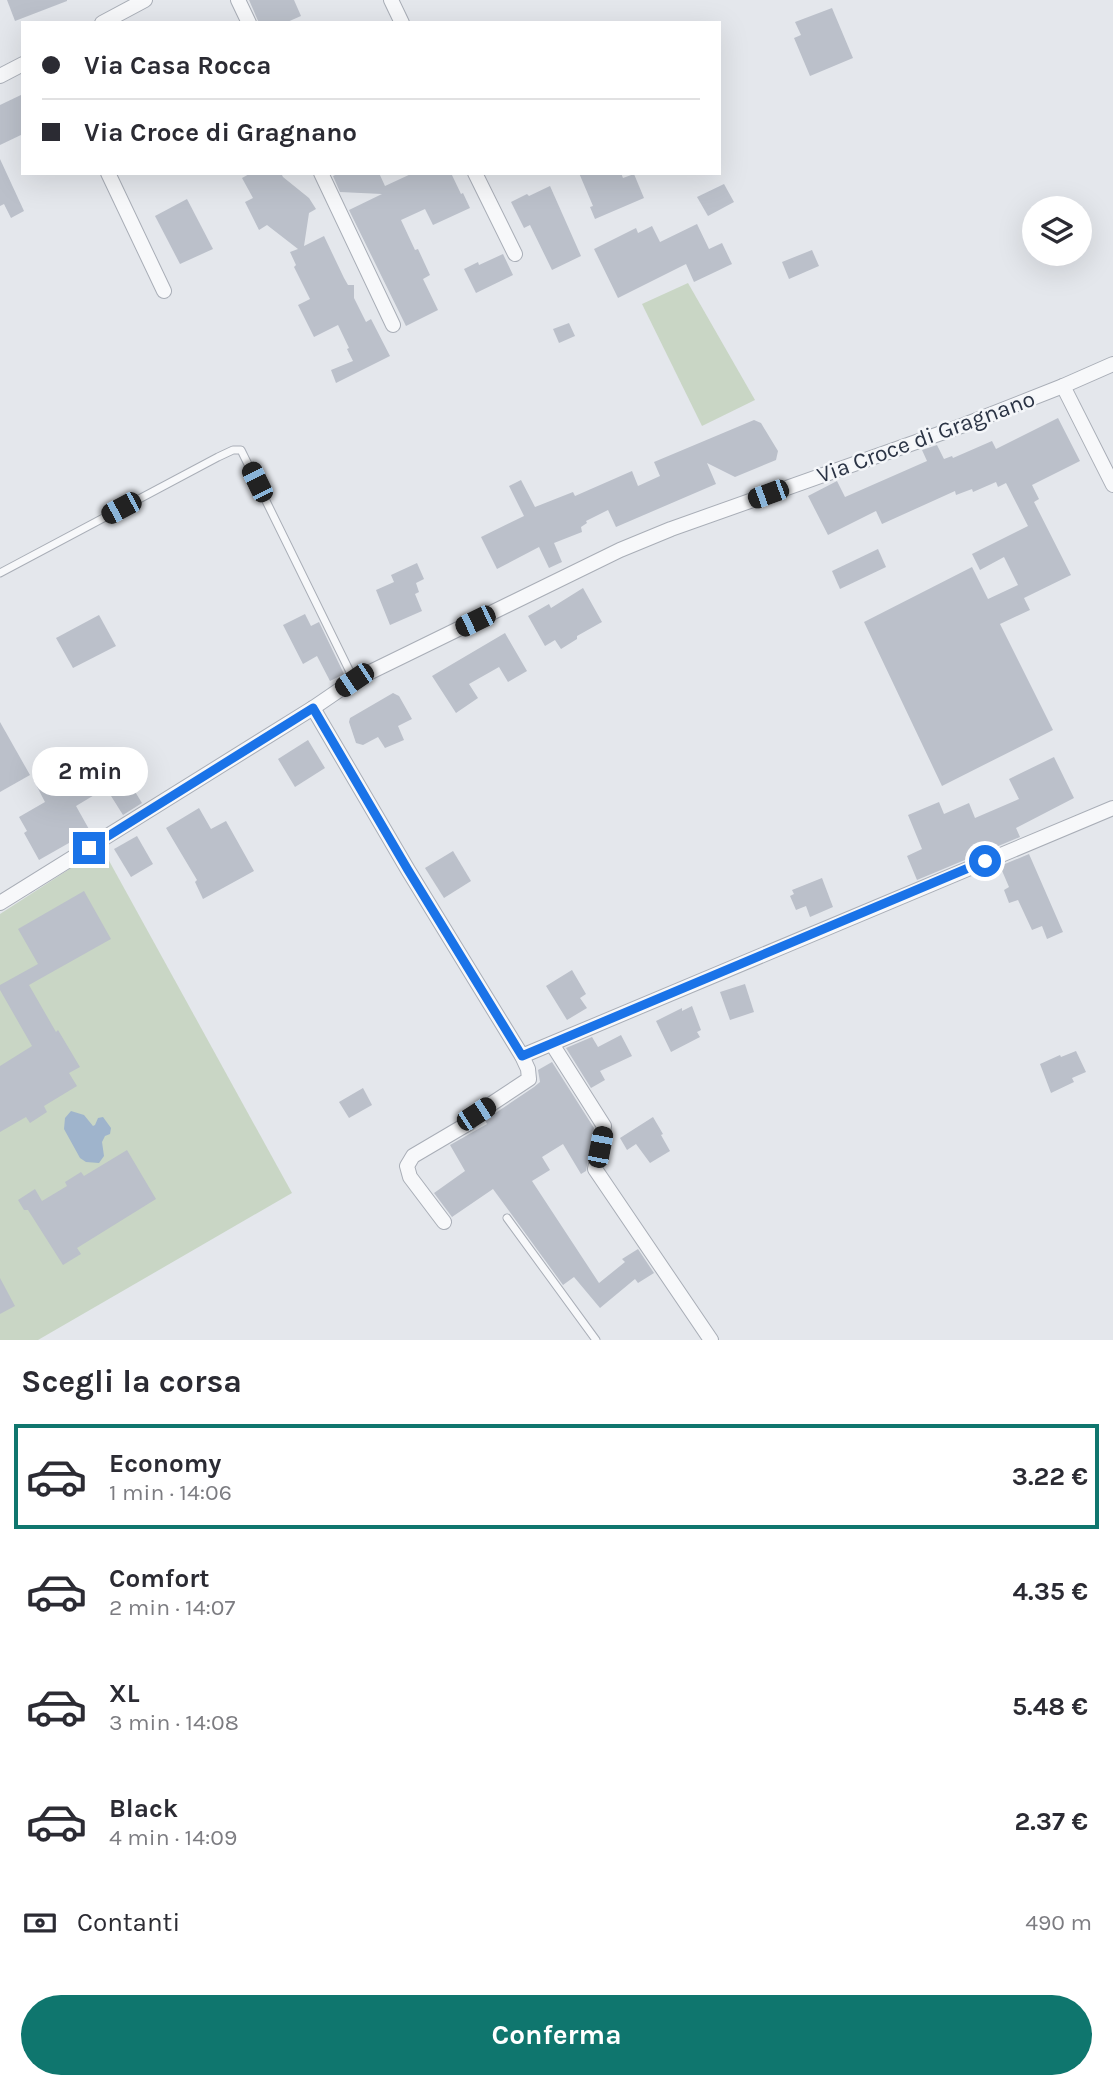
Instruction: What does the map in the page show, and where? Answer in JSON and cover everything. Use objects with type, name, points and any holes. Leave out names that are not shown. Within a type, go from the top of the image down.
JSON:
[{"type":"street","points":[[106,21],[145,0]]},
{"type":"street","points":[[238,0],[248,21]]},
{"type":"street","points":[[391,0],[401,21]]},
{"type":"street","points":[[0,76],[21,65]]},
{"type":"street","points":[[109,175],[164,291]]},
{"type":"street","points":[[322,175],[393,325]]},
{"type":"street","points":[[476,175],[515,254]]},
{"type":"street","name":"Via Croce di Gragnano","points":[[0,903],[354,680],[620,550],[671,528],[964,425],[1113,364]]},
{"type":"street","points":[[1063,386],[1113,485]]},
{"type":"street","points":[[313,708],[528,1069],[529,1079],[476,1114],[469,1123],[413,1156],[407,1166],[410,1177],[444,1222]]},
{"type":"street","points":[[522,1056],[1113,808]]},
{"type":"street","points":[[552,1044],[604,1126],[595,1169],[711,1340]]},
{"type":"lane","points":[[0,573],[218,457],[233,450],[241,450],[354,680]]},
{"type":"lane","points":[[507,1218],[596,1340]]},
{"type":"green space","points":[[688,283],[755,400],[702,426],[642,304]]},
{"type":"green space","points":[[102,848],[292,1193],[38,1340],[0,1340],[0,914]]},
{"type":"water","points":[[71,1111],[84,1115],[93,1126],[98,1118],[103,1117],[111,1128],[110,1134],[105,1136],[102,1142],[104,1156],[99,1163],[86,1162],[80,1158],[64,1129],[65,1118]]},
{"type":"building","points":[[7,0],[67,0],[67,1],[15,21]]},
{"type":"building","points":[[249,0],[294,0],[301,16],[290,21],[258,21]]},
{"type":"building","points":[[832,8],[853,58],[810,76],[794,38],[801,35],[795,22]]},
{"type":"building","points":[[21,95],[21,135],[0,145],[0,105]]},
{"type":"building","points":[[0,159],[24,211],[11,218],[4,204],[0,206]]},
{"type":"building","points":[[247,175],[282,175],[309,198],[316,209],[309,213],[304,246],[324,236],[348,285],[354,285],[354,298],[366,322],[371,319],[390,356],[336,383],[331,370],[353,361],[347,349],[349,348],[338,325],[314,337],[298,305],[310,299],[294,267],[296,265],[290,252],[298,249],[267,225],[259,230],[245,202],[253,198],[242,178]]},
{"type":"building","points":[[380,175],[385,186],[409,175],[452,175],[470,208],[433,225],[425,209],[401,220],[430,275],[423,279],[438,310],[406,326],[349,210],[382,194],[340,192],[333,176]]},
{"type":"building","points":[[580,175],[622,175],[623,178],[634,175],[644,198],[595,219],[590,207],[593,206]]},
{"type":"building","points":[[724,184],[734,202],[708,216],[697,197]]},
{"type":"building","points":[[550,186],[581,256],[552,270],[530,225],[524,228],[511,202]]},
{"type":"building","points":[[187,199],[213,249],[180,264],[155,216]]},
{"type":"building","points":[[697,224],[709,249],[722,243],[732,264],[694,282],[686,264],[618,298],[594,249],[636,228],[638,233],[652,226],[660,242]]},
{"type":"building","points":[[812,250],[819,266],[789,279],[782,262]]},
{"type":"building","points":[[503,254],[513,275],[476,293],[464,269]]},
{"type":"building","points":[[569,323],[575,336],[559,343],[553,329]]},
{"type":"building","points":[[1058,418],[1080,461],[1032,485],[1039,499],[1034,502],[1071,575],[1024,598],[1030,610],[1000,624],[1053,730],[942,786],[864,622],[972,567],[988,599],[1018,585],[1004,557],[980,570],[972,554],[1028,526],[1006,483],[998,487],[996,482],[973,492],[972,489],[956,495],[955,491],[882,524],[876,511],[828,535],[808,496],[837,481],[845,497],[927,461],[922,450],[937,445],[944,459],[953,458],[992,441],[996,449]]},
{"type":"building","points":[[754,420],[761,423],[778,451],[776,460],[735,477],[707,463],[716,484],[616,527],[608,510],[586,521],[581,527],[582,532],[554,543],[562,562],[549,568],[539,547],[497,569],[481,537],[524,516],[509,486],[521,480],[535,507],[573,492],[575,496],[632,471],[638,486],[660,476],[654,462]]},
{"type":"building","points":[[878,549],[886,567],[840,589],[832,571]]},
{"type":"building","points":[[417,563],[424,579],[416,583],[419,592],[415,594],[422,611],[390,625],[376,590],[394,582],[391,575]]},
{"type":"building","points":[[583,588],[602,622],[561,649],[555,640],[545,646],[528,616],[549,604],[551,608]]},
{"type":"building","points":[[305,614],[311,626],[319,622],[344,674],[330,681],[317,656],[303,664],[283,625]]},
{"type":"building","points":[[99,615],[116,646],[73,668],[56,638]]},
{"type":"building","points":[[505,633],[527,671],[508,682],[499,667],[469,684],[478,698],[456,713],[432,676]]},
{"type":"building","points":[[393,693],[399,696],[412,719],[398,726],[404,740],[385,748],[378,737],[363,745],[356,743],[350,718]]},
{"type":"building","points":[[0,722],[30,775],[0,792]]},
{"type":"building","points":[[308,740],[325,768],[295,787],[278,759]]},
{"type":"building","points":[[1054,757],[1074,798],[1016,828],[1020,837],[917,880],[907,856],[922,849],[908,815],[939,802],[944,814],[969,803],[975,818],[1019,799],[1009,779]]},
{"type":"building","points":[[118,764],[142,803],[123,815],[106,788],[76,806],[90,831],[39,860],[24,833],[27,831],[19,817],[45,802],[33,779],[51,769],[66,796]]},
{"type":"building","points":[[199,808],[211,829],[226,821],[254,871],[203,899],[195,882],[197,880],[166,828]]},
{"type":"building","points":[[137,836],[153,864],[131,877],[114,849]]},
{"type":"building","points":[[453,851],[471,881],[444,898],[425,868]]},
{"type":"building","points":[[1029,854],[1063,932],[1047,939],[1042,926],[1032,930],[1018,900],[1009,903],[1004,890],[1009,887],[1000,866]]},
{"type":"building","points":[[822,878],[833,907],[810,917],[806,906],[796,910],[790,896],[794,894],[792,890]]},
{"type":"building","points":[[84,891],[111,939],[29,985],[80,1067],[69,1073],[77,1086],[44,1106],[47,1112],[30,1123],[26,1117],[0,1132],[0,1066],[32,1046],[0,990],[0,985],[38,964],[18,929]]},
{"type":"building","points":[[572,970],[586,994],[580,998],[587,1008],[567,1020],[546,986]]},
{"type":"building","points":[[745,984],[754,1012],[730,1020],[720,992]]},
{"type":"building","points":[[692,1006],[701,1030],[697,1032],[700,1037],[671,1052],[656,1021]]},
{"type":"building","points":[[621,1035],[632,1056],[600,1071],[605,1080],[591,1088],[566,1048],[592,1037],[598,1047]]},
{"type":"building","points":[[1076,1051],[1086,1072],[1072,1078],[1074,1082],[1051,1093],[1040,1064]]},
{"type":"building","points":[[552,1062],[594,1128],[586,1171],[581,1174],[563,1144],[542,1157],[550,1170],[532,1181],[599,1283],[625,1262],[622,1259],[638,1249],[654,1273],[638,1283],[635,1279],[600,1308],[574,1277],[563,1285],[493,1189],[452,1217],[434,1193],[465,1171],[450,1145],[487,1124],[485,1120],[534,1087],[540,1082],[538,1070]]},
{"type":"building","points":[[363,1088],[372,1105],[349,1118],[339,1102]]},
{"type":"building","points":[[653,1117],[670,1151],[650,1163],[636,1144],[627,1150],[620,1138]]},
{"type":"building","points":[[127,1150],[156,1199],[77,1248],[81,1254],[63,1265],[28,1210],[24,1210],[18,1200],[35,1189],[42,1201],[67,1186],[65,1182],[81,1172],[84,1176]]},
{"type":"building","points":[[0,1278],[15,1306],[0,1314]]},
{"type":"route","points":[[89,848],[313,708],[522,1056],[985,861]]}]
